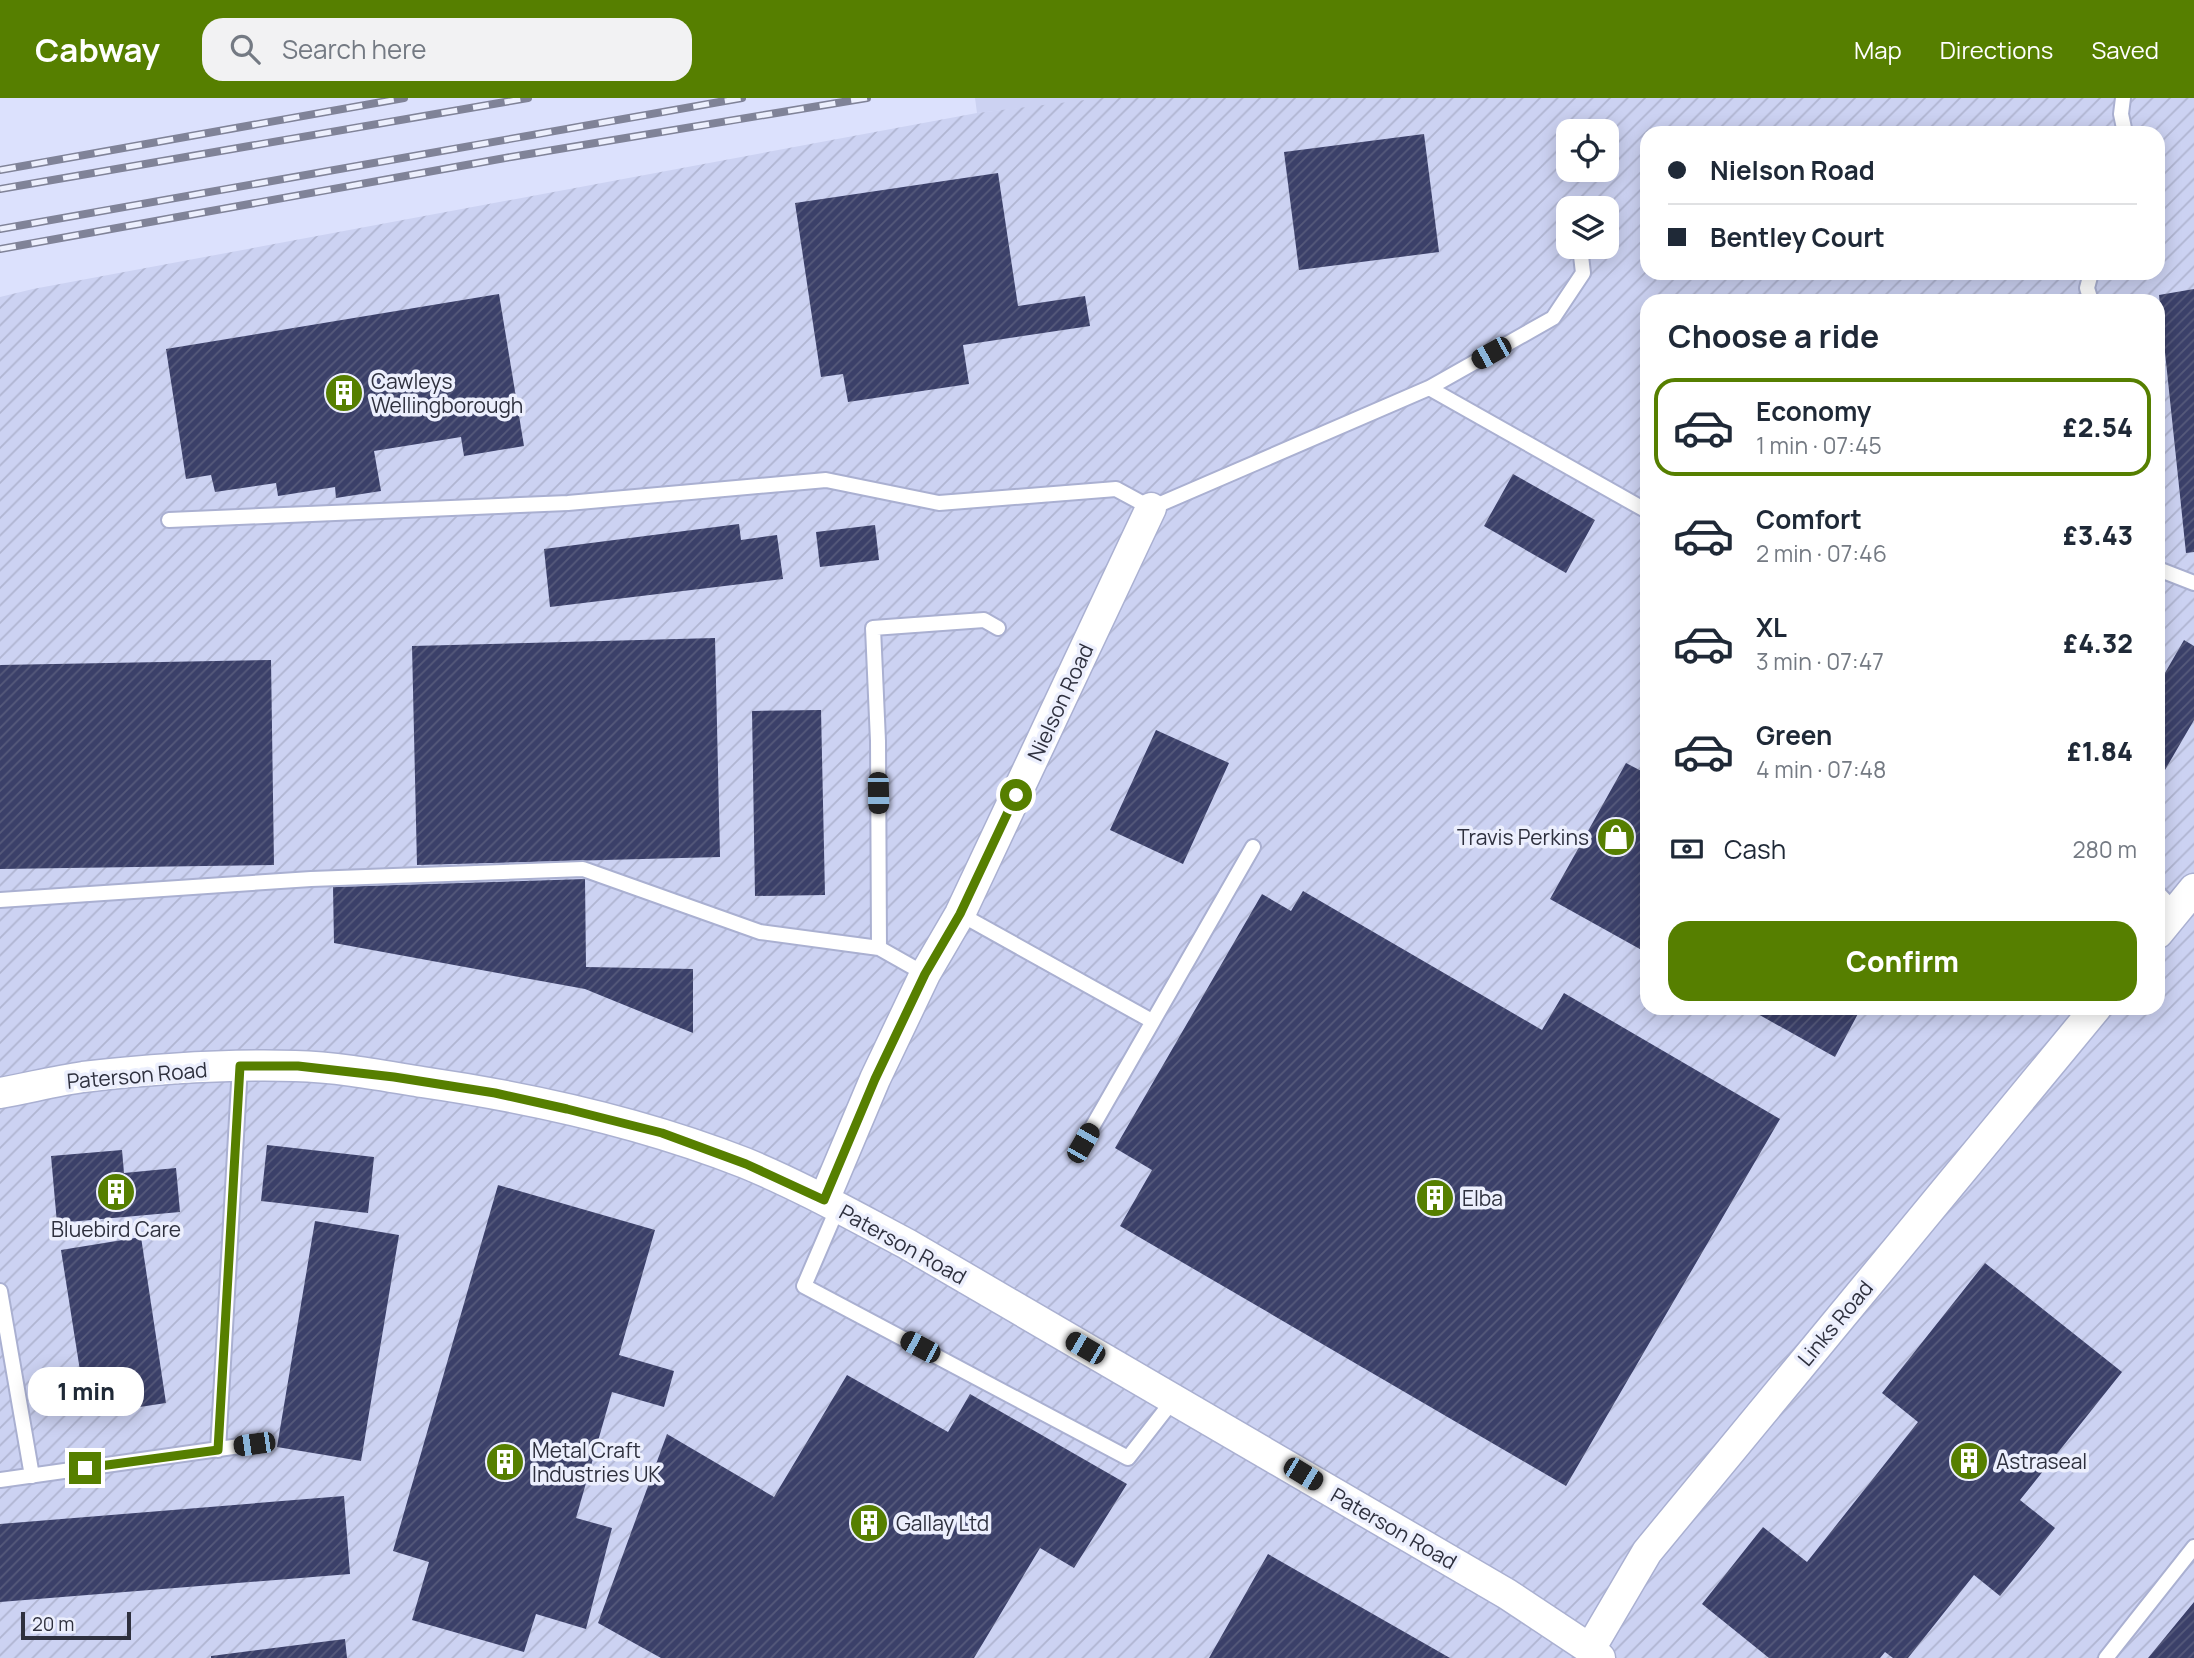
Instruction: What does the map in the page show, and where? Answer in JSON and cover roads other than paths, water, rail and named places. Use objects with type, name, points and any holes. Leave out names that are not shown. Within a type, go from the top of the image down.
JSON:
[{"type":"street","name":"Nielson Road","points":[[831,1203],[875,1079],[925,974],[960,914],[1151,508]]},
{"type":"street","name":"Links Road","points":[[1595,1653],[1647,1552],[2090,1015]]},
{"type":"street","name":"Paterson Road","points":[[0,1093],[82,1077],[240,1066],[298,1066],[394,1077],[495,1093],[662,1133],[746,1164],[831,1203],[918,1251],[1507,1594],[1595,1653]]},
{"type":"lane","points":[[2123,98],[2123,126]]},
{"type":"lane","points":[[169,520],[568,503],[825,480],[940,503],[1116,489],[1151,508],[1429,387],[1553,318],[1583,273],[1581,259]]},
{"type":"lane","points":[[1429,387],[1640,507]]},
{"type":"lane","points":[[2165,572],[2194,583]]},
{"type":"lane","points":[[879,948],[878,741],[873,628],[984,620],[998,628]]},
{"type":"lane","points":[[1083,1143],[1253,847]]},
{"type":"lane","points":[[0,900],[311,879],[583,869],[760,932],[879,948],[925,974]]},
{"type":"lane","points":[[960,914],[1152,1021]]},
{"type":"lane","points":[[218,1450],[240,1066]]},
{"type":"lane","points":[[831,1203],[804,1286],[1128,1458],[1174,1399]]},
{"type":"lane","points":[[0,1291],[32,1476]]},
{"type":"lane","points":[[0,1480],[254,1444]]},
{"type":"lane","points":[[2106,1658],[2194,1547]]},
{"type":"railway","points":[[0,170],[404,98]]},
{"type":"railway","points":[[0,189],[528,98]]},
{"type":"railway","points":[[0,229],[742,98]]},
{"type":"railway","points":[[0,249],[511,157],[867,98]]},
{"type":"place","name":"Cawleys Wellingborough","points":[[344,393]]},
{"type":"place","name":"Travis Perkins","points":[[1616,837]]},
{"type":"place","name":"Bluebird Care","points":[[116,1192]]},
{"type":"place","name":"Elba","points":[[1435,1198]]},
{"type":"place","name":"Astraseal","points":[[1969,1461]]},
{"type":"place","name":"Metal Craft Industries UK","points":[[505,1462]]},
{"type":"place","name":"Gallay Ltd","points":[[869,1523]]}]
